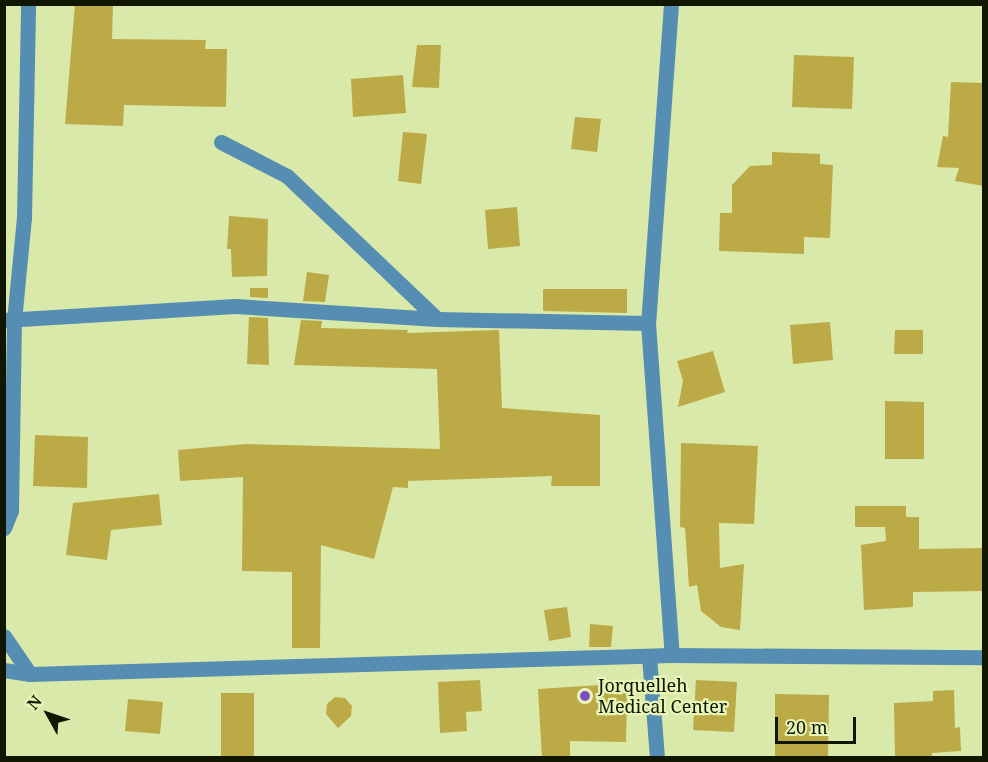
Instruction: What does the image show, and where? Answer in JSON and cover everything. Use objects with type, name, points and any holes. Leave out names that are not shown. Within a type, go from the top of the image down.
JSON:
[{"type":"street","points":[[4,528],[11,511],[9,320],[24,218],[28,4]]},
{"type":"street","points":[[671,4],[648,323],[672,655]]},
{"type":"street","points":[[221,142],[287,176],[437,319]]},
{"type":"street","points":[[9,320],[235,306],[437,319],[648,323]]},
{"type":"street","points":[[4,636],[30,674]]},
{"type":"street","points":[[4,670],[30,674],[672,655],[984,657]]},
{"type":"street","points":[[649,656],[657,758]]},
{"type":"building","points":[[75,4],[113,4],[112,39],[206,40],[205,49],[227,49],[226,107],[124,105],[123,126],[65,124]]},
{"type":"building","points":[[417,45],[441,45],[439,88],[412,87]]},
{"type":"building","points":[[794,55],[854,57],[852,109],[792,107]]},
{"type":"building","points":[[403,75],[406,113],[353,117],[351,79]]},
{"type":"building","points":[[951,82],[984,83],[984,186],[955,181],[959,168],[937,167],[943,136],[948,137]]},
{"type":"building","points":[[575,117],[601,119],[597,152],[571,149]]},
{"type":"building","points":[[403,132],[427,134],[421,184],[398,181]]},
{"type":"building","points":[[772,152],[820,154],[820,164],[833,165],[830,238],[804,237],[804,254],[719,251],[720,213],[732,213],[732,185],[750,166],[772,165]]},
{"type":"building","points":[[517,207],[520,246],[488,249],[485,210]]},
{"type":"building","points":[[229,216],[268,219],[267,276],[232,277],[231,249],[227,249]]},
{"type":"building","points":[[307,272],[329,275],[325,302],[303,301]]},
{"type":"building","points":[[250,288],[268,288],[268,298],[250,297]]},
{"type":"building","points":[[543,289],[627,289],[627,313],[543,311]]},
{"type":"building","points":[[249,317],[268,318],[269,365],[247,364]]},
{"type":"building","points":[[301,320],[322,321],[321,328],[408,330],[407,333],[499,330],[502,408],[600,415],[600,486],[551,486],[552,476],[408,481],[408,488],[393,487],[374,559],[321,545],[320,648],[292,648],[292,572],[242,571],[243,477],[180,481],[178,450],[246,444],[440,449],[437,369],[294,365]]},
{"type":"building","points":[[830,322],[833,360],[793,364],[790,325]]},
{"type":"building","points":[[895,330],[923,330],[923,354],[894,354]]},
{"type":"building","points":[[713,351],[725,392],[678,407],[683,381],[677,361]]},
{"type":"building","points":[[885,401],[924,402],[924,459],[885,459]]},
{"type":"building","points":[[35,435],[88,437],[87,488],[33,486]]},
{"type":"building","points":[[681,443],[758,446],[754,524],[719,523],[720,568],[744,564],[740,630],[721,627],[701,611],[697,585],[689,587],[685,528],[680,527]]},
{"type":"building","points":[[159,494],[162,525],[111,530],[107,560],[66,555],[73,503]]},
{"type":"building","points":[[855,506],[906,506],[906,517],[919,517],[919,549],[984,548],[984,591],[913,592],[913,607],[864,610],[861,545],[886,541],[885,527],[855,527]]},
{"type":"building","points":[[567,607],[571,637],[549,641],[544,610]]},
{"type":"building","points":[[590,624],[613,626],[611,647],[589,647]]},
{"type":"building","points":[[480,680],[482,711],[466,712],[467,731],[440,733],[438,682]]},
{"type":"building","points":[[696,680],[737,682],[734,732],[693,730]]},
{"type":"building","points":[[600,685],[600,692],[627,693],[626,742],[570,741],[570,758],[542,758],[538,689]]},
{"type":"building","points":[[954,690],[955,728],[960,727],[961,751],[932,753],[932,758],[895,758],[894,703],[933,701],[933,691]]},
{"type":"building","points":[[221,693],[254,693],[254,758],[221,758]]},
{"type":"building","points":[[775,694],[829,695],[828,758],[775,758]]},
{"type":"building","points":[[335,697],[345,698],[352,706],[351,716],[338,728],[326,714],[327,704]]},
{"type":"building","points":[[128,699],[163,702],[160,734],[125,731]]},
{"type":"place","name":"Jorquelleh Medical Center","points":[[585,696]]}]
